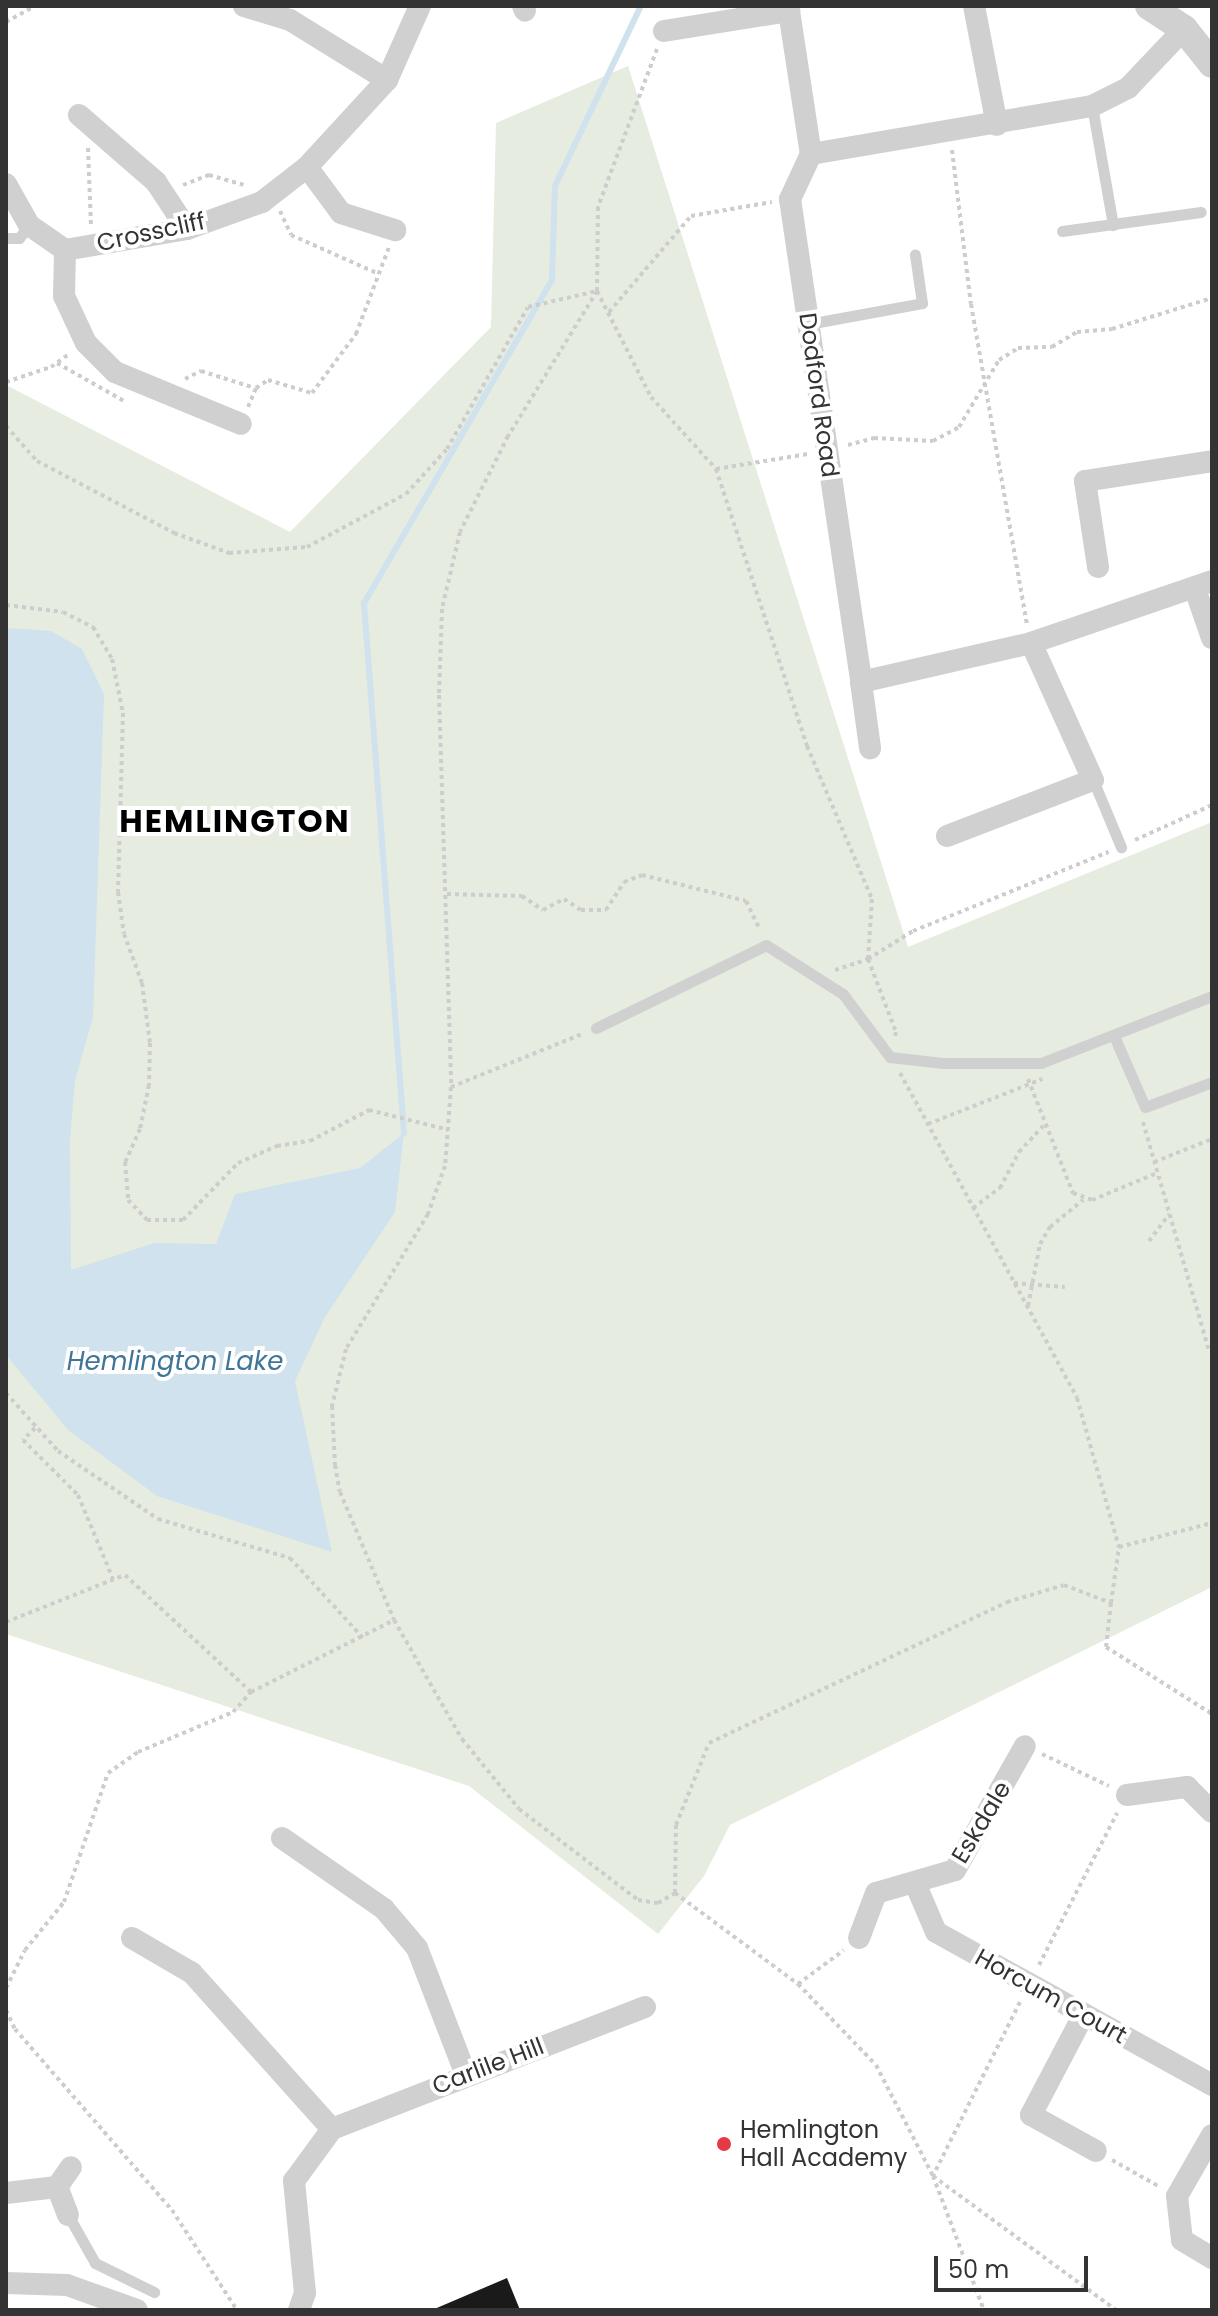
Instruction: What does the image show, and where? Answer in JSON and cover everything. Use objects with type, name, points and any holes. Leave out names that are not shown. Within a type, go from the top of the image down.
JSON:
[{"type":"street","points":[[244,6],[290,20],[387,80]]},
{"type":"street","name":"Crosscliff","points":[[6,184],[29,225],[65,250],[187,229],[262,202],[307,167],[387,80],[420,6]]},
{"type":"street","points":[[974,6],[997,125]]},
{"type":"street","points":[[1149,6],[1184,29],[1212,64]]},
{"type":"street","points":[[664,31],[789,11],[811,154],[790,199]]},
{"type":"street","points":[[811,154],[997,125],[1092,106],[1128,88],[1184,29]]},
{"type":"street","points":[[84,120],[156,182],[187,229]]},
{"type":"street","points":[[307,167],[341,213],[395,230]]},
{"type":"street","name":"Dodford Road","points":[[790,199],[870,748]]},
{"type":"street","points":[[65,250],[64,296],[86,343],[115,372],[241,424]]},
{"type":"street","points":[[1098,567],[1085,481],[1212,461]]},
{"type":"street","points":[[861,682],[1031,643],[1203,585],[1212,638]]},
{"type":"street","points":[[947,836],[1093,780],[1031,643]]},
{"type":"street","name":"Eskdale","points":[[859,1938],[876,1893],[955,1870],[1025,1746]]},
{"type":"street","points":[[1127,1795],[1187,1787],[1212,1812]]},
{"type":"street","points":[[282,1838],[384,1909],[417,1948],[466,2075]]},
{"type":"street","name":"Horcum Court","points":[[915,1883],[936,1932],[1212,2085]]},
{"type":"street","points":[[132,1938],[192,1973],[332,2129],[294,2181],[305,2293],[299,2310]]},
{"type":"street","name":"Carlile Hill","points":[[332,2129],[645,2007]]},
{"type":"street","points":[[1084,2014],[1031,2115],[1096,2151]]},
{"type":"street","points":[[1212,2135],[1177,2196],[1182,2240],[1212,2258]]},
{"type":"street","points":[[6,2193],[57,2187],[71,2167]]},
{"type":"street","points":[[57,2187],[68,2215]]},
{"type":"street","points":[[6,2283],[67,2285],[137,2310]]},
{"type":"lane","points":[[1092,106],[1113,225]]},
{"type":"lane","points":[[1062,231],[1201,212]]},
{"type":"lane","points":[[6,238],[19,238],[29,225]]},
{"type":"lane","points":[[808,324],[922,303],[915,255]]},
{"type":"lane","points":[[1093,780],[1121,847]]},
{"type":"lane","points":[[596,1028],[766,945],[843,994],[890,1057],[1041,1063],[1212,996]]},
{"type":"lane","points":[[1114,1036],[1145,1107],[1212,1082]]},
{"type":"lane","points":[[68,2215],[95,2263],[154,2292]]},
{"type":"path","points":[[6,22],[35,6]]},
{"type":"path","points":[[664,31],[598,207],[597,291],[651,397],[716,469],[807,746],[872,899],[868,959],[896,1032],[890,1057],[1077,1398],[1119,1547],[1106,1647],[1212,1714]]},
{"type":"path","points":[[84,120],[92,245]]},
{"type":"path","points":[[950,132],[985,382],[1031,643]]},
{"type":"path","points":[[609,312],[691,216],[790,199]]},
{"type":"path","points":[[241,424],[256,388],[268,380],[312,393],[356,334],[395,230]]},
{"type":"path","points":[[6,426],[37,461],[174,533],[229,553],[307,547],[406,494],[447,449],[528,307],[597,291]]},
{"type":"path","points":[[597,291],[508,436],[460,532],[442,609],[439,695],[451,1087],[445,1166],[428,1214],[346,1349],[332,1406],[340,1492],[394,1620],[462,1739],[519,1809],[638,1900],[658,1903],[675,1893]]},
{"type":"path","points":[[716,469],[827,450],[874,438],[933,441],[959,427],[999,360],[1018,348],[1052,347],[1085,330],[1112,329],[1212,298]]},
{"type":"path","points":[[6,382],[51,367],[86,343]]},
{"type":"path","points":[[6,605],[63,612],[93,627],[112,659],[123,713],[118,892],[124,934],[142,983],[150,1043],[140,1129],[125,1162],[128,1200],[147,1220],[183,1220],[238,1163],[277,1146],[310,1141],[369,1110],[449,1130]]},
{"type":"path","points":[[817,976],[868,959],[913,931],[1121,847],[1212,805]]},
{"type":"path","points":[[447,894],[522,896],[543,910],[564,899],[581,910],[606,910],[624,882],[642,875],[746,901],[766,945]]},
{"type":"path","points":[[451,1087],[596,1028]]},
{"type":"path","points":[[1022,1063],[1073,1193],[1083,1200]]},
{"type":"path","points":[[927,1124],[1052,1075]]},
{"type":"path","points":[[1145,1107],[1142,1119],[1209,1350]]},
{"type":"path","points":[[973,1208],[1000,1188],[1019,1152],[1045,1124]]},
{"type":"path","points":[[1154,1162],[1212,1139]]},
{"type":"path","points":[[1028,1308],[1030,1284],[1040,1244],[1050,1227],[1083,1200],[1157,1173]]},
{"type":"path","points":[[1149,1241],[1169,1214]]},
{"type":"path","points":[[1014,1283],[1065,1287]]},
{"type":"path","points":[[6,1393],[58,1451],[158,1519],[290,1558],[364,1639]]},
{"type":"path","points":[[35,1428],[23,1440],[78,1495],[113,1579]]},
{"type":"path","points":[[1119,1547],[1212,1523]]},
{"type":"path","points":[[6,1622],[125,1575],[251,1692]]},
{"type":"path","points":[[675,1893],[676,1825],[709,1743],[1007,1602],[1064,1585],[1111,1603]]},
{"type":"path","points":[[6,1988],[25,1950],[64,1902],[108,1773],[138,1752],[233,1712],[251,1692],[364,1639],[394,1620]]},
{"type":"path","points":[[933,2176],[1127,1795],[1025,1746]]},
{"type":"path","points":[[675,1893],[798,1984],[876,2065],[933,2176],[984,2310]]},
{"type":"path","points":[[798,1984],[859,1938]]},
{"type":"path","points":[[6,2010],[15,2029],[172,2210],[237,2310]]},
{"type":"path","points":[[1096,2151],[1177,2196]]},
{"type":"path","points":[[933,2176],[1116,2310]]},
{"type":"shaded area","points":[[628,66],[908,947],[1212,822],[1212,1587],[730,1825],[704,1876],[658,1934],[469,1786],[6,1634],[6,385],[290,532],[491,327],[496,123]]},
{"type":"water","name":"Hemlington Lake","points":[[6,628],[51,631],[82,649],[104,694],[93,1017],[75,1081],[70,1140],[71,1270],[154,1243],[216,1244],[235,1194],[360,1168],[404,1133],[395,1212],[325,1317],[295,1381],[332,1552],[157,1496],[68,1430],[6,1355]]},
{"type":"building","points":[[507,2278],[520,2310],[432,2310]]},
{"type":"waterway","points":[[404,1133],[364,603],[552,280],[555,186],[641,6]]},
{"type":"place","name":"Hemlington Hall Academy","points":[[724,2144]]},
{"type":"district","name":"HEMLINGTON","points":[[235,821]]}]
